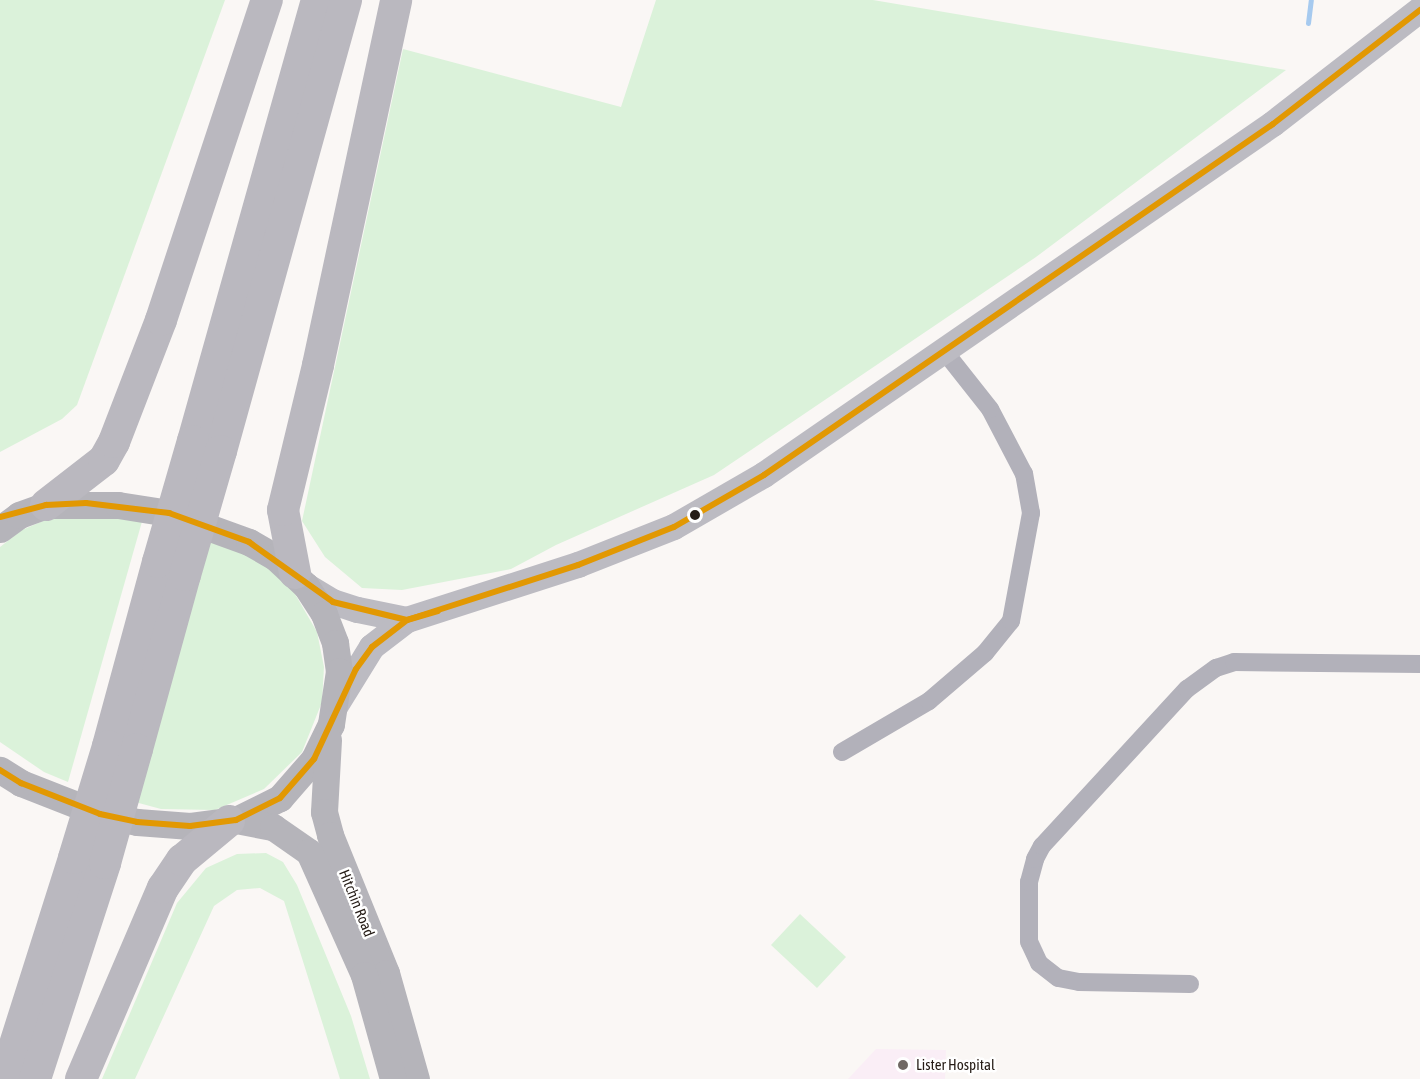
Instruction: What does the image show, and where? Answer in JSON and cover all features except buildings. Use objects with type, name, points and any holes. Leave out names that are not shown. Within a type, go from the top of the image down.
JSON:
[{"type":"highway","points":[[46,506],[104,460],[160,320],[267,0]]},
{"type":"highway","points":[[207,446],[316,0]]},
{"type":"highway","points":[[35,1079],[105,863],[123,748],[207,446],[346,0]]},
{"type":"highway","points":[[301,580],[283,510],[318,365],[396,0]]},
{"type":"highway","points":[[4,1079],[74,858],[123,748]]},
{"type":"highway","points":[[81,1079],[163,888],[182,860],[232,821]]},
{"type":"main road","points":[[0,770],[21,783],[100,814],[162,825],[232,821],[280,798],[314,759],[333,715],[372,647],[407,620],[578,565],[674,526],[764,476],[1273,124],[1420,10]]},
{"type":"main road","points":[[0,529],[18,515],[46,506],[118,505],[169,513],[249,542],[301,580],[358,610],[407,620]]},
{"type":"main road","name":"Hitchin Road","points":[[301,580],[324,614],[335,644],[339,671],[324,812],[386,974],[416,1079]]},
{"type":"main road","name":"Hitchin Road","points":[[232,821],[273,826],[309,852],[364,975],[393,1079]]},
{"type":"street","points":[[842,752],[929,701],[986,653],[1011,621],[1031,513],[1024,474],[990,409],[945,352]]},
{"type":"street","points":[[1190,984],[1079,982],[1058,978],[1039,963],[1029,942],[1029,882],[1035,859],[1042,846],[1186,689],[1216,668],[1234,662],[1420,664]]},
{"type":"shaded area","name":"Lister Hospital","points":[[876,1049],[946,1050],[945,1079],[848,1079]]},
{"type":"green space","points":[[0,0],[225,0],[77,405],[62,419],[0,452]]},
{"type":"green space","points":[[656,0],[873,0],[1286,70],[1036,257],[714,475],[556,545],[511,569],[402,590],[362,588],[325,557],[302,521],[403,49],[621,107]]},
{"type":"green space","points":[[57,515],[143,518],[68,782],[44,772],[0,742],[0,547],[22,530]]},
{"type":"green space","points":[[210,537],[264,564],[291,587],[317,632],[324,667],[322,702],[302,752],[264,789],[215,810],[161,809],[135,802]]},
{"type":"green space","points":[[266,853],[283,862],[297,885],[351,1016],[370,1079],[340,1079],[284,901],[260,888],[237,890],[214,906],[135,1079],[102,1079],[177,903],[206,868],[237,854]]},
{"type":"green space","points":[[800,914],[846,957],[817,988],[771,945]]},
{"type":"waterway","points":[[1308,23],[1311,0]]},
{"type":"transit line","points":[[0,770],[21,783],[100,814],[137,822],[190,826],[236,820],[280,798],[314,759],[356,669],[372,647],[407,620],[578,565],[674,527],[764,475],[1273,124],[1420,10]]},
{"type":"transit line","points":[[0,517],[46,505],[86,503],[169,513],[249,542],[333,602],[407,620],[438,611]]},
{"type":"place","name":"Lister Hospital","points":[[903,1065]]}]
